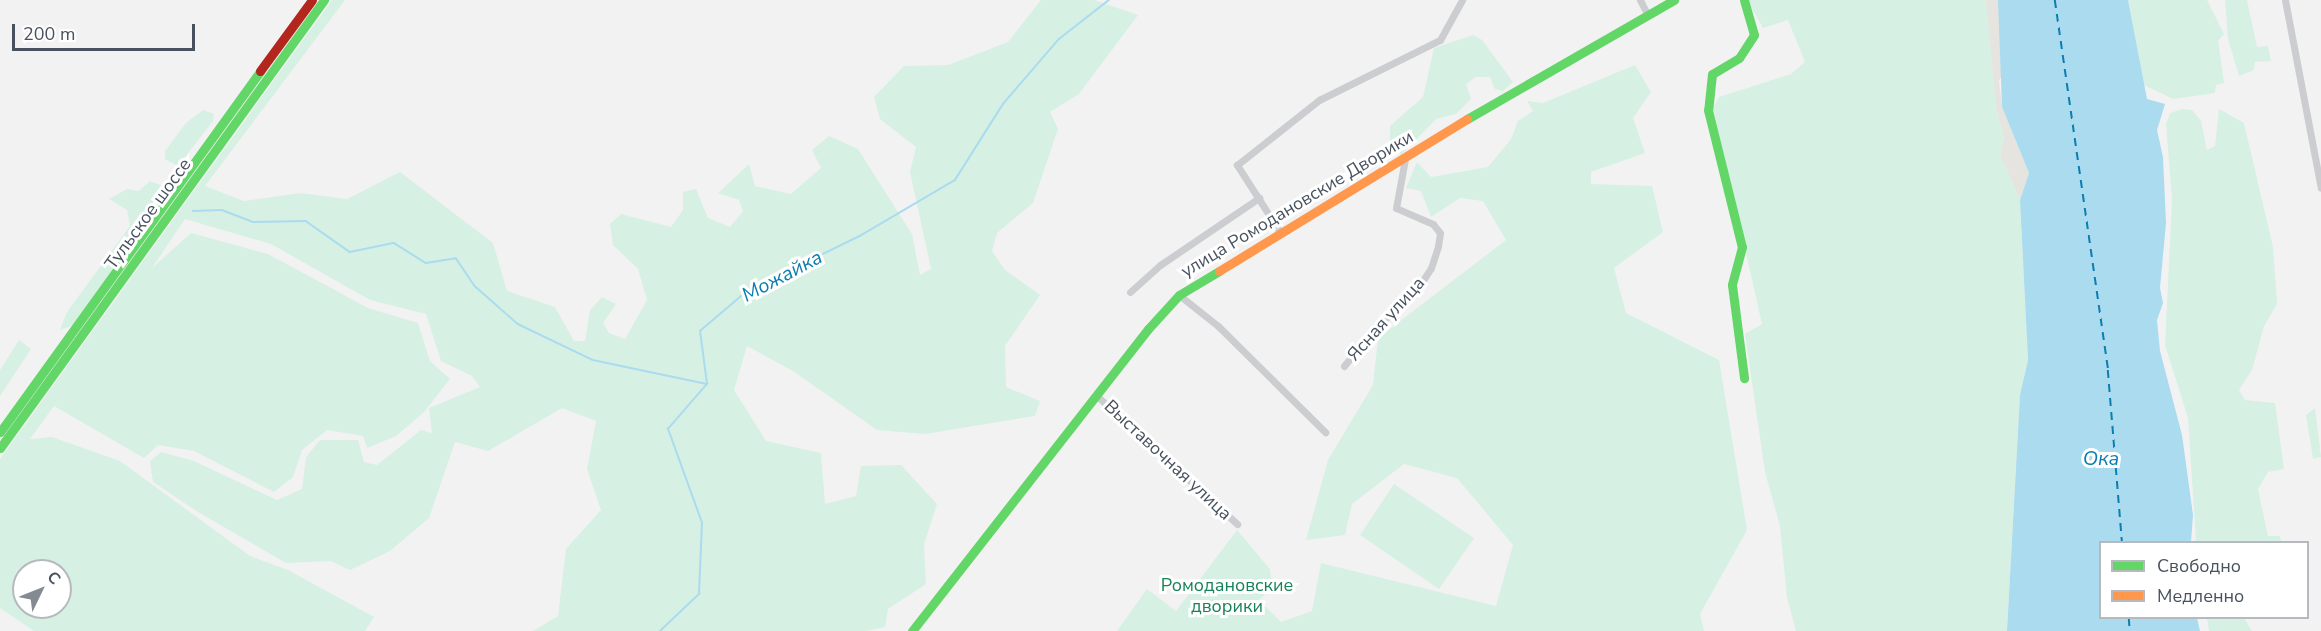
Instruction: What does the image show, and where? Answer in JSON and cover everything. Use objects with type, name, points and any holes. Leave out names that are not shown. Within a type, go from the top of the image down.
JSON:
[{"type":"street","name":"Тульское шоссе","points":[[0,432],[312,0]]},
{"type":"street","name":"Тульское шоссе","points":[[0,448],[324,0]]},
{"type":"street","points":[[1280,232],[1237,165],[1319,100],[1440,40],[1462,0]]},
{"type":"street","points":[[1640,0],[1647,14]]},
{"type":"street","name":"улица Ромодановские Дворики","points":[[912,631],[1179,295],[1280,232],[1674,0]]},
{"type":"street","points":[[1744,0],[1754,35],[1739,58],[1712,74],[1708,101],[1710,129],[1742,247],[1732,285],[1744,378]]},
{"type":"street","points":[[2285,0],[2321,188]]},
{"type":"street","name":"Ясная улица","points":[[1344,366],[1374,329],[1416,291],[1431,268],[1438,246],[1440,234],[1433,224],[1396,208],[1405,159]]},
{"type":"street","points":[[1130,292],[1160,265],[1259,198]]},
{"type":"street","points":[[1179,295],[1203,319],[1218,326],[1325,432]]},
{"type":"street","name":"Выставочная улица","points":[[1097,396],[1238,524]]},
{"type":"green space","points":[[332,0],[345,0],[205,186],[244,201],[300,193],[347,199],[400,172],[493,243],[507,291],[555,307],[574,341],[585,341],[590,310],[602,297],[616,304],[603,323],[609,333],[625,339],[647,300],[638,269],[613,245],[610,224],[621,214],[671,227],[683,210],[683,192],[696,189],[708,218],[730,227],[743,211],[739,200],[718,193],[749,164],[755,186],[791,194],[821,168],[812,150],[829,136],[858,149],[912,234],[920,275],[931,269],[910,172],[916,147],[880,119],[874,97],[904,66],[948,65],[1008,42],[1041,0],[1094,0],[1138,15],[1079,94],[1050,112],[1058,129],[1033,203],[997,233],[992,251],[1005,270],[1040,295],[1005,346],[1006,387],[1040,401],[1035,416],[925,434],[877,430],[793,371],[747,346],[734,390],[766,441],[821,453],[825,504],[856,496],[861,466],[901,465],[937,504],[924,544],[926,584],[888,609],[885,627],[866,631],[533,631],[558,616],[566,549],[601,510],[587,469],[596,421],[562,408],[488,451],[455,442],[429,518],[390,551],[350,570],[331,561],[286,563],[198,512],[153,482],[150,461],[161,452],[194,461],[277,500],[302,489],[306,457],[320,440],[358,440],[364,462],[377,465],[421,430],[432,433],[429,408],[480,387],[472,376],[441,361],[426,314],[370,300],[271,244],[185,219],[152,268],[191,233],[268,254],[368,308],[418,323],[430,361],[450,379],[424,412],[396,436],[367,448],[363,436],[327,430],[302,450],[293,477],[274,492],[194,451],[158,445],[144,458],[54,406],[30,439],[52,437],[120,461],[250,556],[288,570],[374,617],[365,631],[34,631],[16,619],[72,619],[72,559],[12,559],[12,616],[0,608],[0,459]]},
{"type":"green space","points":[[1747,0],[1986,0],[1996,109],[2004,137],[2000,155],[2020,200],[2028,360],[2020,395],[2007,631],[1796,631],[1787,598],[1780,526],[1765,472],[1745,334],[1762,324],[1713,107],[1719,97],[1791,74],[1805,62],[1788,20],[1763,28]]},
{"type":"green space","points":[[2128,0],[2207,0],[2224,34],[2218,41],[2224,83],[2216,85],[2215,93],[2173,99],[2144,85]]},
{"type":"green space","points":[[2225,0],[2247,0],[2257,47],[2268,46],[2271,61],[2255,62],[2254,70],[2239,76],[2228,39]]},
{"type":"green space","points":[[1473,35],[1482,40],[1513,82],[1503,91],[1495,89],[1490,77],[1476,77],[1466,84],[1471,99],[1456,114],[1436,119],[1401,155],[1390,143],[1390,126],[1423,97],[1434,48]]},
{"type":"green space","name":"Ромодановские дворики","points":[[1635,65],[1651,92],[1633,118],[1645,153],[1591,172],[1591,184],[1652,186],[1663,232],[1614,268],[1626,313],[1719,360],[1747,530],[1700,614],[1704,631],[1117,631],[1147,589],[1176,611],[1237,530],[1270,569],[1272,588],[1259,600],[1281,622],[1312,611],[1321,563],[1496,606],[1513,545],[1457,478],[1404,464],[1352,504],[1345,535],[1306,540],[1328,460],[1373,385],[1378,338],[1506,240],[1483,201],[1460,198],[1431,217],[1421,191],[1406,188],[1417,162],[1431,177],[1488,167],[1511,139],[1518,121],[1533,111],[1527,101],[1543,103]]},
{"type":"green space","points":[[2182,109],[2192,110],[2201,121],[2207,150],[2215,146],[2219,109],[2244,123],[2273,247],[2277,304],[2264,326],[2252,370],[2239,390],[2245,400],[2275,403],[2284,469],[2268,472],[2258,489],[2268,536],[2280,536],[2281,541],[2196,541],[2188,418],[2165,345],[2172,200],[2166,124],[2170,113]]},
{"type":"green space","points":[[203,110],[214,114],[213,121],[178,166],[165,159],[165,151],[186,123]]},
{"type":"green space","points":[[150,181],[170,189],[72,326],[60,330],[67,312],[130,226],[127,210],[109,199],[127,189],[139,191]]},
{"type":"green space","points":[[19,340],[31,349],[0,396],[0,370]]},
{"type":"green space","points":[[2315,408],[2321,457],[2313,459],[2306,415]]},
{"type":"green space","points":[[1394,484],[1474,538],[1439,589],[1360,535]]},
{"type":"green space","points":[[2207,619],[2245,619],[2252,631],[2209,631]]},
{"type":"sand","points":[[1986,0],[1998,0],[2010,62],[1999,81],[2002,107],[2029,173],[2020,200],[2000,155],[2004,137],[1996,109]]},
{"type":"water","name":"Ока","points":[[1998,0],[2128,0],[2147,99],[2165,104],[2157,130],[2163,157],[2166,223],[2160,288],[2163,303],[2157,320],[2160,351],[2182,435],[2193,515],[2191,541],[2099,541],[2099,619],[2197,619],[2200,631],[2007,631],[2020,395],[2028,360],[2020,200],[2029,173],[2002,107]]},
{"type":"waterway","name":"Можайка","points":[[660,631],[699,594],[702,523],[668,429],[707,384],[700,331],[747,291],[860,236],[955,180],[1003,104],[1059,39],[1109,0]]},
{"type":"waterway","points":[[193,211],[222,210],[253,222],[306,221],[350,252],[394,243],[426,263],[456,258],[475,286],[518,324],[593,360],[707,384]]},
{"type":"ferry route","points":[[2055,0],[2108,370],[2122,541]]},
{"type":"ferry route","points":[[2129,619],[2130,631]]},
{"type":"traffic: fast","points":[[0,448],[324,0]]},
{"type":"traffic: fast","points":[[1467,119],[1674,0]]},
{"type":"traffic: fast","points":[[1744,0],[1754,35],[1739,58],[1712,74],[1708,110],[1742,247],[1732,285],[1744,378]]},
{"type":"traffic: fast","points":[[0,432],[260,71]]},
{"type":"traffic: fast","points":[[912,631],[1148,329],[1179,295],[1219,271]]},
{"type":"traffic: slow","points":[[1219,271],[1467,119]]},
{"type":"traffic: jam","points":[[260,71],[312,0]]}]
